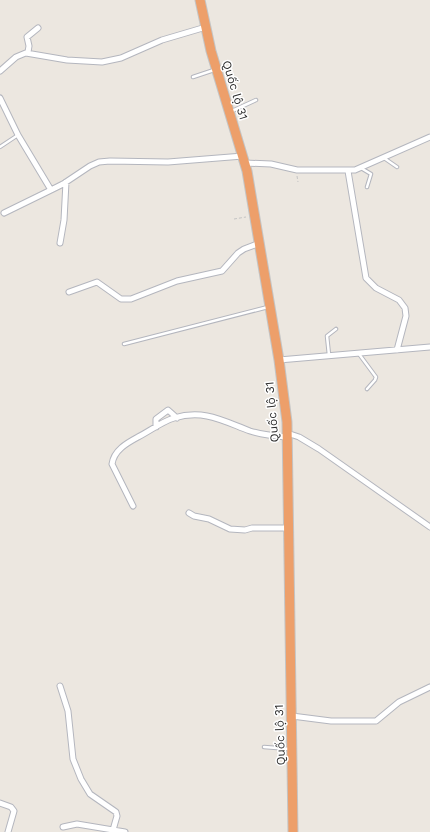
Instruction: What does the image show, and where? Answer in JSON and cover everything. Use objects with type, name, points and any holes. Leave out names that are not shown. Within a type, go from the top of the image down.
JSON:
[{"type":"highway","name":"Quốc lộ 31","points":[[200,0],[216,70],[244,159],[271,306],[279,360],[287,435],[293,749],[293,832]]},
{"type":"street","points":[[0,71],[16,57],[26,53],[67,60],[102,62],[121,58],[162,40],[206,27]]},
{"type":"street","points":[[26,53],[29,48],[27,37],[38,28]]},
{"type":"street","points":[[0,98],[18,135],[51,190]]},
{"type":"street","points":[[4,213],[66,182],[90,166],[99,162],[168,162],[244,159],[296,170],[348,170],[360,168],[430,137]]},
{"type":"street","points":[[348,170],[366,278],[376,288],[399,300],[405,308],[406,316],[396,350]]},
{"type":"street","points":[[60,243],[64,220],[66,182]]},
{"type":"street","points":[[69,292],[96,282],[121,299],[131,299],[178,281],[222,270],[238,253],[260,243]]},
{"type":"street","points":[[279,360],[430,346]]},
{"type":"street","points":[[156,427],[156,419],[168,410],[177,418]]},
{"type":"street","points":[[133,506],[112,464],[113,457],[116,452],[156,427],[177,418],[206,415],[251,431],[299,437],[319,449],[430,527]]},
{"type":"street","points":[[188,513],[194,516],[210,519],[230,528],[245,530],[252,528],[289,528]]},
{"type":"street","points":[[60,686],[68,711],[73,759],[90,794],[116,812],[117,816],[115,831]]},
{"type":"street","points":[[292,716],[331,721],[376,721],[399,702],[430,687]]},
{"type":"street","points":[[0,803],[11,807],[14,811],[8,832]]},
{"type":"street","points":[[63,827],[77,824],[125,832]]},
{"type":"lane","points":[[193,76],[216,70]]},
{"type":"lane","points":[[229,112],[256,100]]},
{"type":"lane","points":[[0,147],[18,135]]},
{"type":"lane","points":[[383,158],[397,167]]},
{"type":"lane","points":[[360,168],[371,174],[366,186]]},
{"type":"lane","points":[[124,344],[271,306]]},
{"type":"lane","points":[[329,356],[327,336],[336,329]]},
{"type":"lane","points":[[359,353],[376,376],[375,380],[367,389]]},
{"type":"lane","points":[[264,747],[293,749]]},
{"type":"path","points":[[234,219],[255,215]]}]
